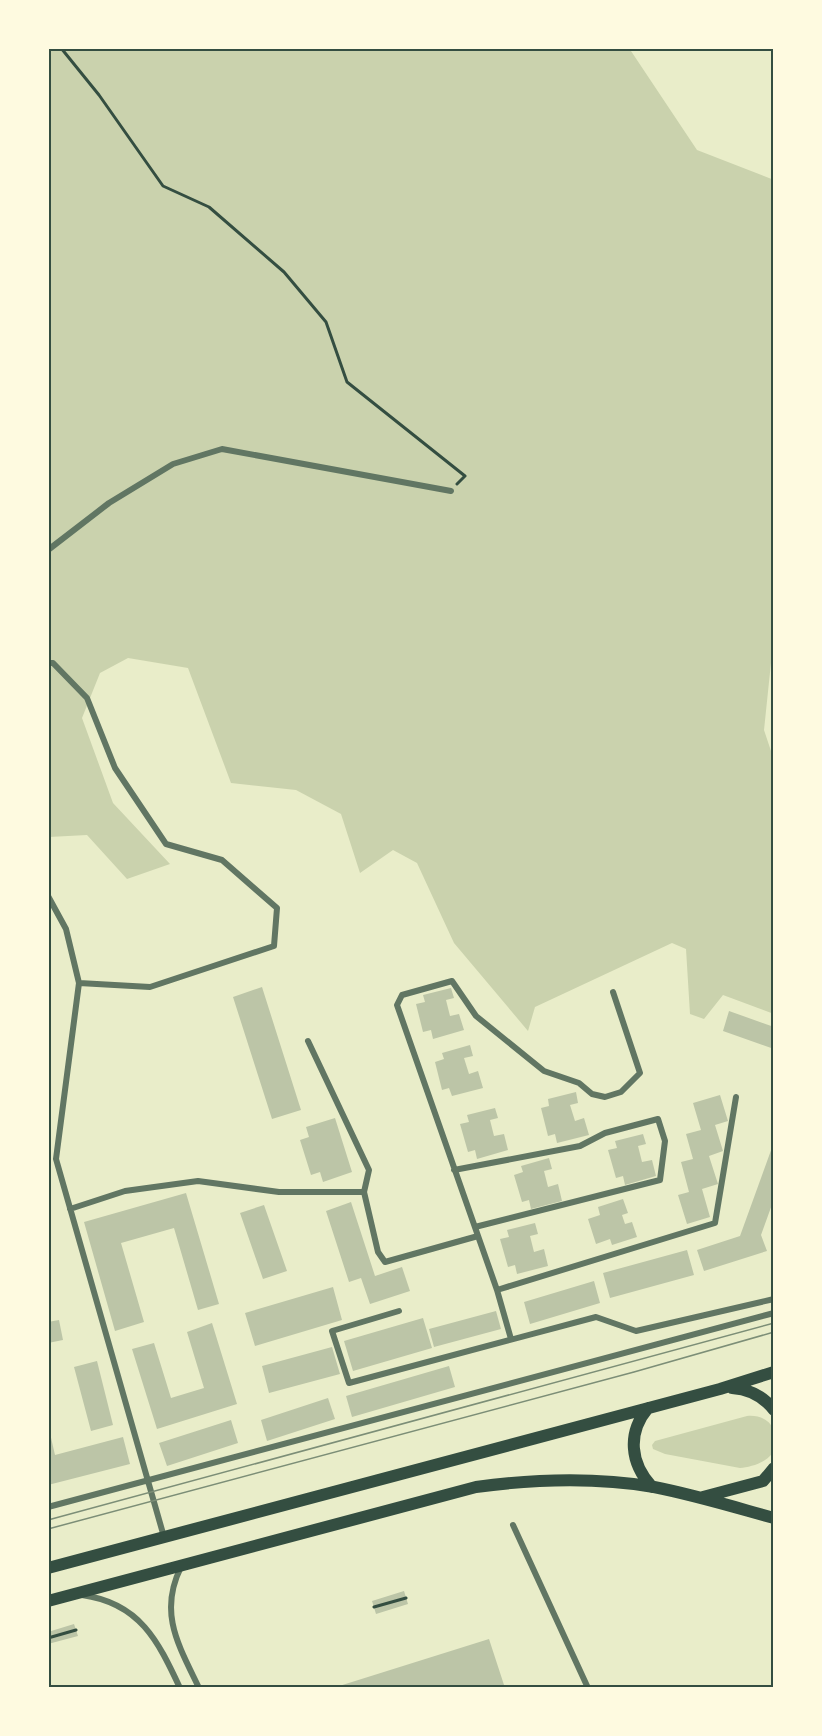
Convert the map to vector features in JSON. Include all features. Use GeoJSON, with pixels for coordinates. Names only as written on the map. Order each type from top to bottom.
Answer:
{"type":"FeatureCollection","features":[{"type":"Feature","properties":{"kind":"highway"},"geometry":{"type":"LineString","coordinates":[[48,1568],[720,1389],[774,1372]]}},
{"type":"Feature","properties":{"kind":"highway"},"geometry":{"type":"LineString","coordinates":[[720,1389],[744,1389],[768,1402],[774,1410]]}},
{"type":"Feature","properties":{"kind":"highway"},"geometry":{"type":"LineString","coordinates":[[648,1408],[639,1419],[634,1433],[634,1447],[636,1462],[642,1477],[652,1487]]}},
{"type":"Feature","properties":{"kind":"highway"},"geometry":{"type":"LineString","coordinates":[[702,1498],[763,1481],[774,1468]]}},
{"type":"Feature","properties":{"kind":"highway"},"geometry":{"type":"LineString","coordinates":[[48,1601],[476,1487],[524,1481],[565,1480],[652,1487],[774,1518]]}},
{"type":"Feature","properties":{"kind":"street"},"geometry":{"type":"LineString","coordinates":[[48,550],[109,503],[173,464],[222,449],[451,491]]}},
{"type":"Feature","properties":{"kind":"street"},"geometry":{"type":"LineString","coordinates":[[48,663],[53,663],[87,698],[115,768],[166,844],[222,860],[277,908],[274,946],[150,987],[79,983]]}},
{"type":"Feature","properties":{"kind":"street"},"geometry":{"type":"LineString","coordinates":[[48,896],[66,929],[79,983],[52,1159],[70,1209],[164,1537]]}},
{"type":"Feature","properties":{"kind":"street"},"geometry":{"type":"LineString","coordinates":[[511,1340],[497,1290],[397,1005],[402,995],[452,981],[476,1016],[544,1071],[579,1083],[592,1094],[605,1097],[621,1092],[640,1073],[613,992]]}},
{"type":"Feature","properties":{"kind":"street"},"geometry":{"type":"LineString","coordinates":[[308,1041],[369,1170],[364,1192],[378,1252],[385,1262],[478,1236]]}},
{"type":"Feature","properties":{"kind":"street"},"geometry":{"type":"LineString","coordinates":[[497,1290],[715,1223],[736,1097]]}},
{"type":"Feature","properties":{"kind":"street"},"geometry":{"type":"LineString","coordinates":[[454,1170],[580,1146],[605,1133],[658,1119],[665,1141],[660,1180],[475,1227]]}},
{"type":"Feature","properties":{"kind":"street"},"geometry":{"type":"LineString","coordinates":[[70,1209],[125,1191],[198,1181],[279,1192],[364,1192]]}},
{"type":"Feature","properties":{"kind":"street"},"geometry":{"type":"LineString","coordinates":[[399,1311],[332,1331],[349,1383],[596,1317],[636,1331],[774,1299]]}},
{"type":"Feature","properties":{"kind":"street"},"geometry":{"type":"LineString","coordinates":[[48,1507],[774,1313]]}},
{"type":"Feature","properties":{"kind":"street"},"geometry":{"type":"LineString","coordinates":[[513,1525],[588,1688]]}},
{"type":"Feature","properties":{"kind":"street"},"geometry":{"type":"LineString","coordinates":[[182,1566],[172,1590],[171,1618],[177,1641],[199,1688]]}},
{"type":"Feature","properties":{"kind":"street"},"geometry":{"type":"LineString","coordinates":[[73,1594],[96,1597],[115,1604],[134,1615],[161,1647],[180,1688]]}},
{"type":"Feature","properties":{"kind":"path"},"geometry":{"type":"LineString","coordinates":[[61,48],[99,95],[163,186],[209,207],[284,272],[326,322],[347,382],[465,476],[451,491]]}},
{"type":"Feature","properties":{"kind":"path"},"geometry":{"type":"LineString","coordinates":[[374,1607],[406,1598]]}},
{"type":"Feature","properties":{"kind":"path"},"geometry":{"type":"LineString","coordinates":[[48,1638],[76,1630]]}},
{"type":"Feature","properties":{"kind":"green space"},"geometry":{"type":"Polygon","coordinates":[[[48,48],[629,48],[697,150],[774,180],[774,634],[764,730],[774,760],[774,1014],[723,995],[704,1019],[690,1014],[686,949],[672,943],[535,1007],[528,1031],[454,943],[417,863],[393,850],[360,873],[341,814],[296,790],[231,783],[188,668],[128,658],[100,673],[82,718],[113,803],[170,864],[127,879],[87,835],[49,837],[48,48]]]}},
{"type":"Feature","properties":{"kind":"green space"},"geometry":{"type":"Polygon","coordinates":[[[747,1416],[763,1418],[774,1430],[775,1443],[772,1454],[764,1461],[754,1465],[740,1468],[665,1454],[653,1449],[652,1445],[655,1441],[747,1416]]]}},
{"type":"Feature","properties":{"kind":"building"},"geometry":{"type":"Polygon","coordinates":[[[262,987],[301,1110],[272,1119],[233,997],[262,987]]]}},
{"type":"Feature","properties":{"kind":"building"},"geometry":{"type":"Polygon","coordinates":[[[451,988],[454,998],[446,1000],[450,1016],[459,1014],[464,1030],[433,1039],[431,1030],[423,1032],[416,1004],[425,1002],[423,995],[451,988]]]}},
{"type":"Feature","properties":{"kind":"building"},"geometry":{"type":"Polygon","coordinates":[[[729,1011],[774,1027],[774,1049],[723,1031],[729,1011]]]}},
{"type":"Feature","properties":{"kind":"building"},"geometry":{"type":"Polygon","coordinates":[[[470,1045],[473,1056],[464,1058],[469,1074],[478,1071],[483,1088],[452,1096],[449,1088],[442,1090],[435,1062],[444,1059],[442,1053],[470,1045]]]}},
{"type":"Feature","properties":{"kind":"building"},"geometry":{"type":"Polygon","coordinates":[[[576,1092],[578,1103],[570,1105],[575,1121],[584,1118],[589,1135],[557,1143],[555,1134],[548,1136],[541,1108],[549,1106],[548,1099],[576,1092]]]}},
{"type":"Feature","properties":{"kind":"building"},"geometry":{"type":"Polygon","coordinates":[[[720,1095],[728,1121],[715,1125],[723,1151],[709,1156],[718,1184],[702,1189],[710,1217],[687,1224],[678,1195],[689,1192],[681,1162],[693,1159],[686,1134],[701,1130],[693,1103],[720,1095]]]}},
{"type":"Feature","properties":{"kind":"building"},"geometry":{"type":"Polygon","coordinates":[[[495,1108],[498,1118],[490,1120],[494,1136],[504,1134],[508,1150],[477,1159],[475,1150],[468,1152],[460,1124],[469,1122],[467,1115],[495,1108]]]}},
{"type":"Feature","properties":{"kind":"building"},"geometry":{"type":"Polygon","coordinates":[[[335,1118],[352,1172],[323,1182],[320,1172],[311,1175],[300,1140],[309,1137],[306,1127],[335,1118]]]}},
{"type":"Feature","properties":{"kind":"building"},"geometry":{"type":"Polygon","coordinates":[[[643,1134],[646,1144],[638,1146],[642,1162],[652,1160],[656,1176],[625,1185],[623,1176],[616,1178],[608,1150],[617,1148],[615,1141],[643,1134]]]}},
{"type":"Feature","properties":{"kind":"building"},"geometry":{"type":"Polygon","coordinates":[[[774,1142],[774,1199],[761,1235],[767,1251],[704,1271],[697,1250],[740,1236],[774,1142]]]}},
{"type":"Feature","properties":{"kind":"building"},"geometry":{"type":"Polygon","coordinates":[[[549,1158],[552,1169],[544,1171],[548,1187],[558,1184],[562,1201],[531,1209],[529,1200],[522,1202],[514,1175],[523,1172],[521,1166],[549,1158]]]}},
{"type":"Feature","properties":{"kind":"building"},"geometry":{"type":"Polygon","coordinates":[[[186,1193],[219,1304],[198,1310],[174,1228],[121,1243],[144,1322],[115,1331],[84,1222],[186,1193]]]}},
{"type":"Feature","properties":{"kind":"building"},"geometry":{"type":"Polygon","coordinates":[[[623,1199],[628,1213],[622,1215],[625,1224],[632,1222],[637,1237],[612,1245],[610,1239],[596,1244],[588,1219],[600,1215],[598,1207],[623,1199]]]}},
{"type":"Feature","properties":{"kind":"building"},"geometry":{"type":"Polygon","coordinates":[[[351,1202],[375,1276],[402,1267],[410,1291],[370,1304],[361,1278],[349,1282],[326,1211],[351,1202]]]}},
{"type":"Feature","properties":{"kind":"building"},"geometry":{"type":"Polygon","coordinates":[[[264,1205],[287,1271],[263,1279],[240,1213],[264,1205]]]}},
{"type":"Feature","properties":{"kind":"building"},"geometry":{"type":"Polygon","coordinates":[[[535,1223],[538,1234],[530,1236],[534,1252],[544,1249],[548,1266],[517,1274],[515,1265],[508,1267],[500,1239],[509,1237],[507,1230],[535,1223]]]}},
{"type":"Feature","properties":{"kind":"building"},"geometry":{"type":"Polygon","coordinates":[[[687,1250],[694,1275],[610,1298],[603,1273],[687,1250]]]}},
{"type":"Feature","properties":{"kind":"building"},"geometry":{"type":"Polygon","coordinates":[[[594,1281],[600,1303],[530,1324],[524,1302],[594,1281]]]}},
{"type":"Feature","properties":{"kind":"building"},"geometry":{"type":"Polygon","coordinates":[[[333,1287],[342,1320],[255,1346],[245,1313],[333,1287]]]}},
{"type":"Feature","properties":{"kind":"building"},"geometry":{"type":"Polygon","coordinates":[[[496,1311],[501,1329],[434,1347],[429,1329],[496,1311]]]}},
{"type":"Feature","properties":{"kind":"building"},"geometry":{"type":"Polygon","coordinates":[[[423,1318],[432,1348],[353,1371],[344,1341],[423,1318]]]}},
{"type":"Feature","properties":{"kind":"building"},"geometry":{"type":"Polygon","coordinates":[[[59,1320],[63,1340],[48,1343],[48,1322],[59,1320]]]}},
{"type":"Feature","properties":{"kind":"building"},"geometry":{"type":"Polygon","coordinates":[[[212,1323],[237,1404],[157,1429],[132,1349],[154,1343],[171,1398],[204,1388],[187,1332],[212,1323]]]}},
{"type":"Feature","properties":{"kind":"building"},"geometry":{"type":"Polygon","coordinates":[[[332,1347],[340,1374],[269,1393],[262,1366],[332,1347]]]}},
{"type":"Feature","properties":{"kind":"building"},"geometry":{"type":"Polygon","coordinates":[[[97,1361],[113,1425],[91,1431],[74,1367],[97,1361]]]}},
{"type":"Feature","properties":{"kind":"building"},"geometry":{"type":"Polygon","coordinates":[[[449,1366],[455,1387],[352,1417],[346,1396],[449,1366]]]}},
{"type":"Feature","properties":{"kind":"building"},"geometry":{"type":"Polygon","coordinates":[[[328,1398],[335,1419],[267,1441],[261,1420],[328,1398]]]}},
{"type":"Feature","properties":{"kind":"building"},"geometry":{"type":"Polygon","coordinates":[[[231,1420],[238,1443],[167,1466],[159,1443],[231,1420]]]}},
{"type":"Feature","properties":{"kind":"building"},"geometry":{"type":"Polygon","coordinates":[[[49,1429],[55,1455],[123,1437],[130,1464],[48,1485],[49,1429]]]}},
{"type":"Feature","properties":{"kind":"building"},"geometry":{"type":"Polygon","coordinates":[[[404,1591],[408,1604],[376,1614],[372,1601],[404,1591]]]}},
{"type":"Feature","properties":{"kind":"building"},"geometry":{"type":"Polygon","coordinates":[[[74,1624],[78,1636],[48,1644],[48,1632],[74,1624]]]}},
{"type":"Feature","properties":{"kind":"building"},"geometry":{"type":"Polygon","coordinates":[[[489,1639],[505,1688],[336,1688],[336,1687],[489,1639]]]}},
{"type":"Feature","properties":{"kind":"tram line"},"geometry":{"type":"LineString","coordinates":[[48,1520],[774,1323]]}},
{"type":"Feature","properties":{"kind":"tram line"},"geometry":{"type":"LineString","coordinates":[[48,1529],[634,1372],[774,1332]]}}]}
